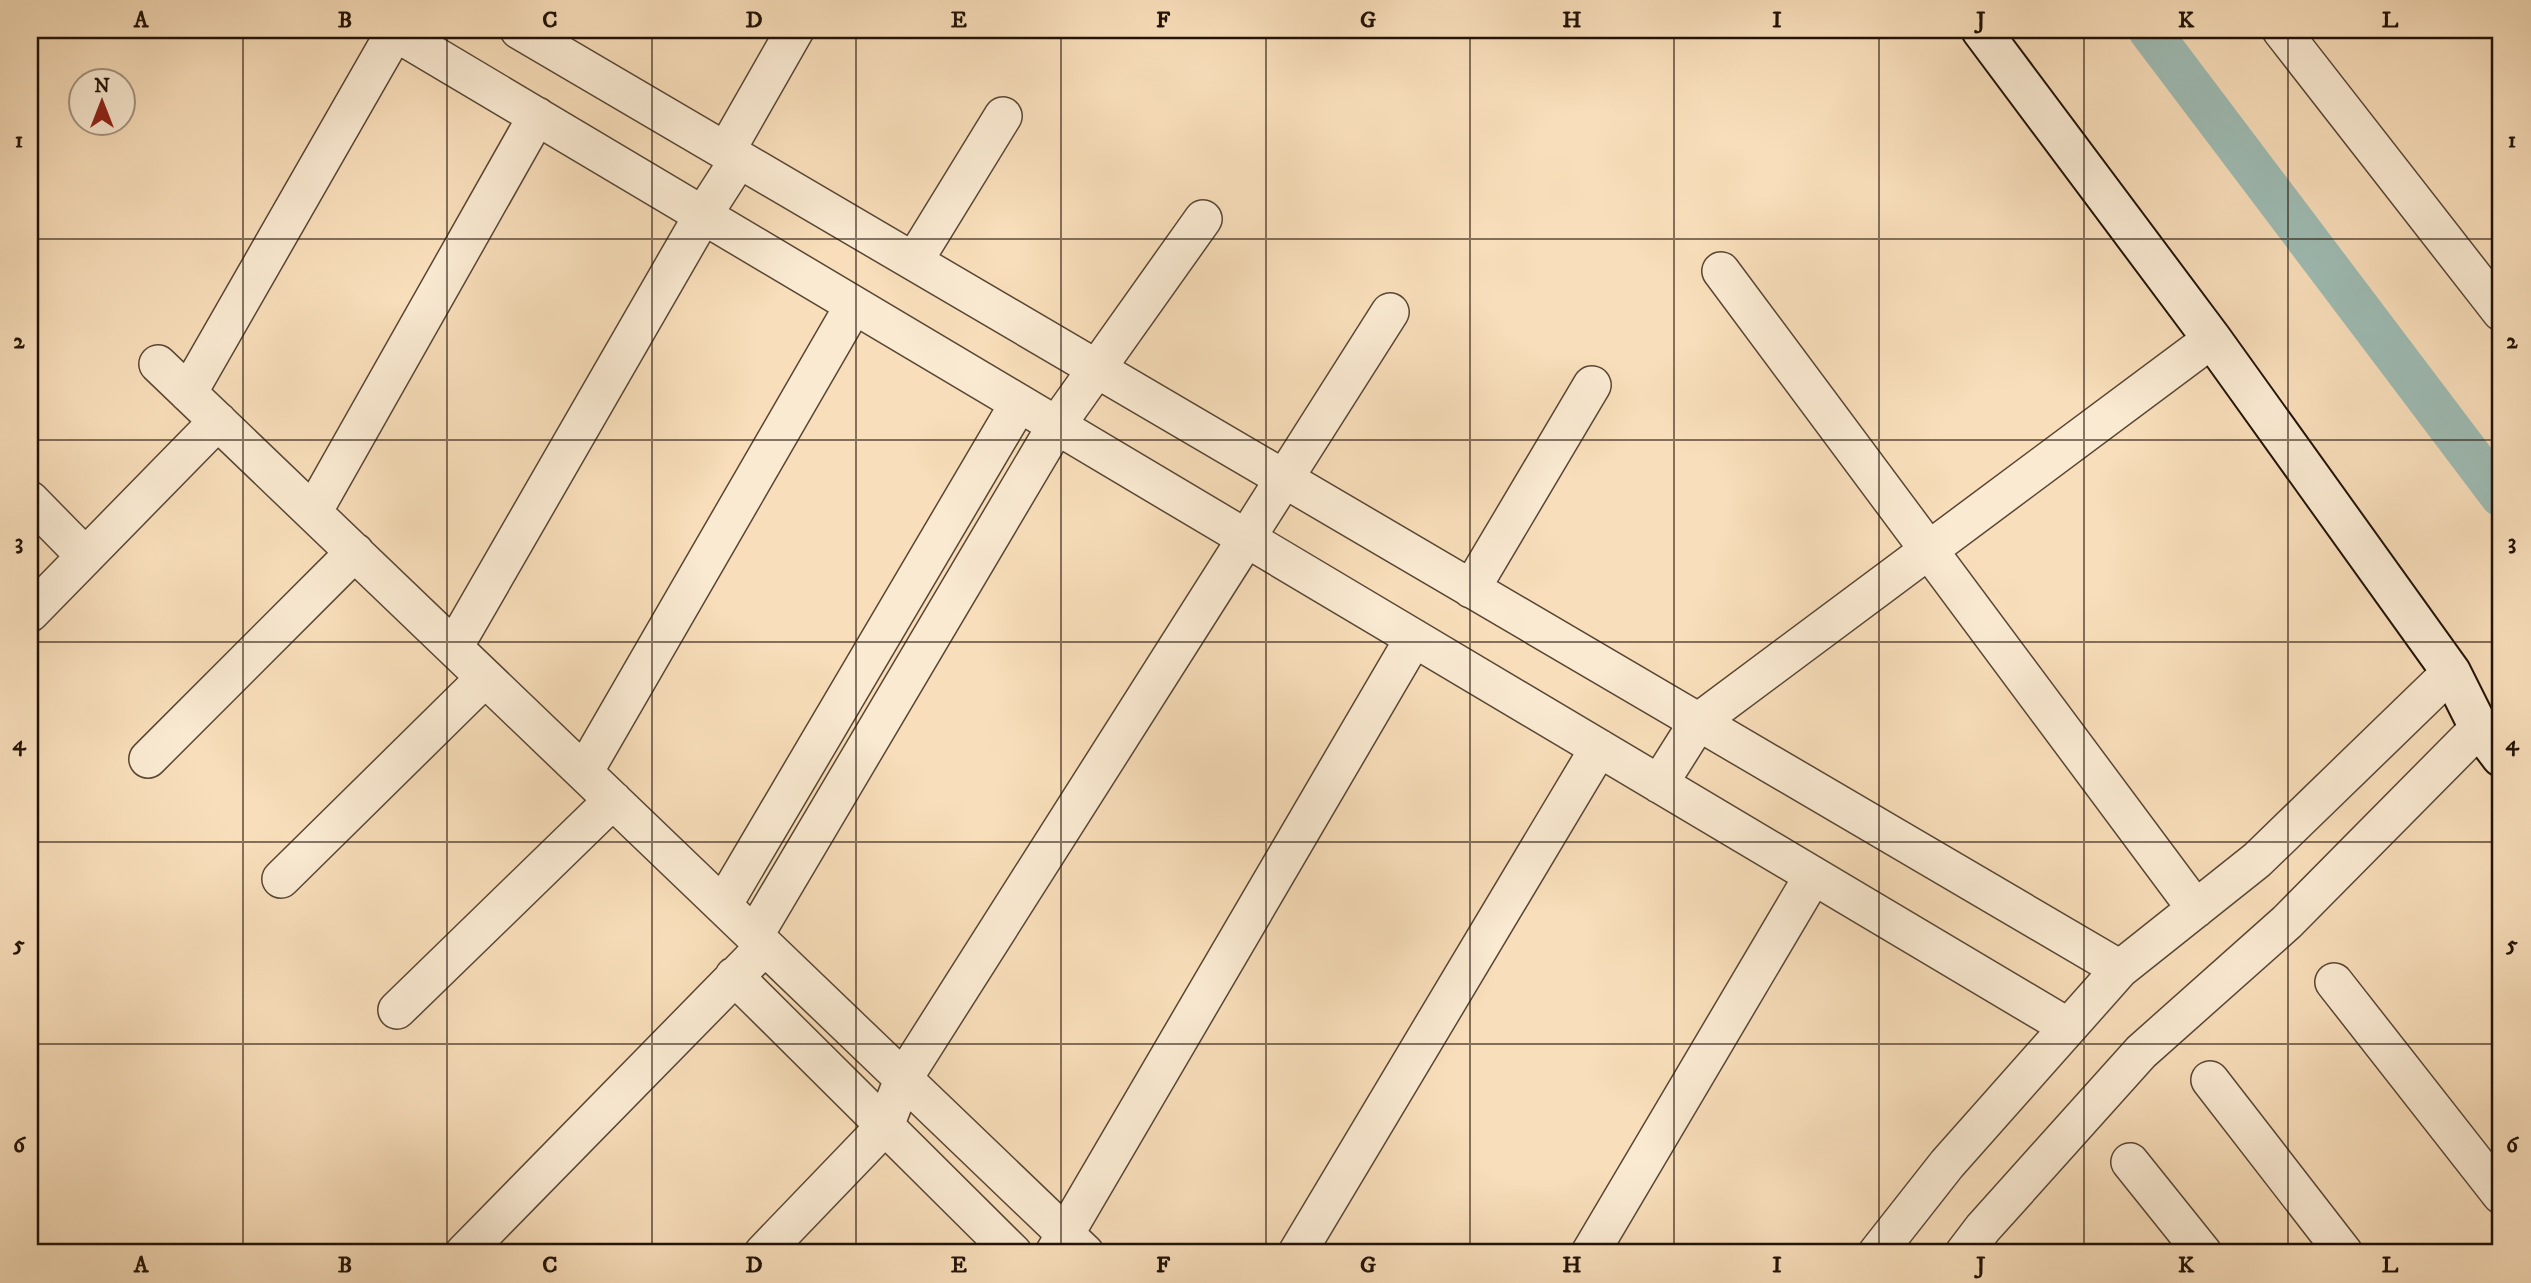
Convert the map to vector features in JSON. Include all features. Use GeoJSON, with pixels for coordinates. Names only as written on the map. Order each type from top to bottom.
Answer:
{"type":"FeatureCollection","features":[{"type":"Feature","properties":{"kind":"main road"},"geometry":{"type":"LineString","coordinates":[[1981,30],[2212,340],[2451,672],[2490,742]]}},
{"type":"Feature","properties":{"kind":"street"},"geometry":{"type":"LineString","coordinates":[[454,647],[703,215],[796,30]]}},
{"type":"Feature","properties":{"kind":"street"},"geometry":{"type":"LineString","coordinates":[[2281,30],[2501,312]]}},
{"type":"Feature","properties":{"kind":"street"},"geometry":{"type":"LineString","coordinates":[[188,393],[396,31],[2068,1027]]}},
{"type":"Feature","properties":{"kind":"street"},"geometry":{"type":"LineString","coordinates":[[540,35],[732,155],[2120,969]]}},
{"type":"Feature","properties":{"kind":"street"},"geometry":{"type":"LineString","coordinates":[[313,512],[537,116]]}},
{"type":"Feature","properties":{"kind":"street"},"geometry":{"type":"LineString","coordinates":[[914,261],[1003,116]]}},
{"type":"Feature","properties":{"kind":"street"},"geometry":{"type":"LineString","coordinates":[[464,1253],[734,976],[760,941],[1056,426],[1203,219]]}},
{"type":"Feature","properties":{"kind":"street"},"geometry":{"type":"LineString","coordinates":[[1721,271],[2196,909]]}},
{"type":"Feature","properties":{"kind":"street"},"geometry":{"type":"LineString","coordinates":[[584,772],[854,305]]}},
{"type":"Feature","properties":{"kind":"street"},"geometry":{"type":"LineString","coordinates":[[763,1253],[885,1126],[903,1079],[1390,312]]}},
{"type":"Feature","properties":{"kind":"street"},"geometry":{"type":"LineString","coordinates":[[1659,784],[1698,722],[2212,340]]}},
{"type":"Feature","properties":{"kind":"street"},"geometry":{"type":"LineString","coordinates":[[158,364],[903,1079],[1068,1247],[1414,638]]}},
{"type":"Feature","properties":{"kind":"street"},"geometry":{"type":"LineString","coordinates":[[1471,589],[1592,385]]}},
{"type":"Feature","properties":{"kind":"street"},"geometry":{"type":"LineString","coordinates":[[723,905],[1018,403]]}},
{"type":"Feature","properties":{"kind":"street"},"geometry":{"type":"LineString","coordinates":[[30,613],[218,421]]}},
{"type":"Feature","properties":{"kind":"street"},"geometry":{"type":"LineString","coordinates":[[30,500],[85,556]]}},
{"type":"Feature","properties":{"kind":"street"},"geometry":{"type":"LineString","coordinates":[[148,759],[355,552]]}},
{"type":"Feature","properties":{"kind":"street"},"geometry":{"type":"LineString","coordinates":[[1877,1253],[1947,1164],[2120,969],[2258,860],[2451,672]]}},
{"type":"Feature","properties":{"kind":"street"},"geometry":{"type":"LineString","coordinates":[[281,879],[485,678]]}},
{"type":"Feature","properties":{"kind":"street"},"geometry":{"type":"LineString","coordinates":[[1964,1253],[1983,1228],[2141,1052],[2490,742]]}},
{"type":"Feature","properties":{"kind":"street"},"geometry":{"type":"LineString","coordinates":[[1297,1253],[1600,748]]}},
{"type":"Feature","properties":{"kind":"street"},"geometry":{"type":"LineString","coordinates":[[397,1010],[613,800]]}},
{"type":"Feature","properties":{"kind":"street"},"geometry":{"type":"LineString","coordinates":[[1590,1253],[1813,876]]}},
{"type":"Feature","properties":{"kind":"street"},"geometry":{"type":"LineString","coordinates":[[734,976],[1013,1253]]}},
{"type":"Feature","properties":{"kind":"street"},"geometry":{"type":"LineString","coordinates":[[2334,982],[2501,1195]]}},
{"type":"Feature","properties":{"kind":"street"},"geometry":{"type":"LineString","coordinates":[[2210,1080],[2344,1253]]}},
{"type":"Feature","properties":{"kind":"street"},"geometry":{"type":"LineString","coordinates":[[2130,1161],[2203,1253]]}},
{"type":"Feature","properties":{"kind":"waterway"},"geometry":{"type":"LineString","coordinates":[[2149,30],[2501,496]]}}]}
